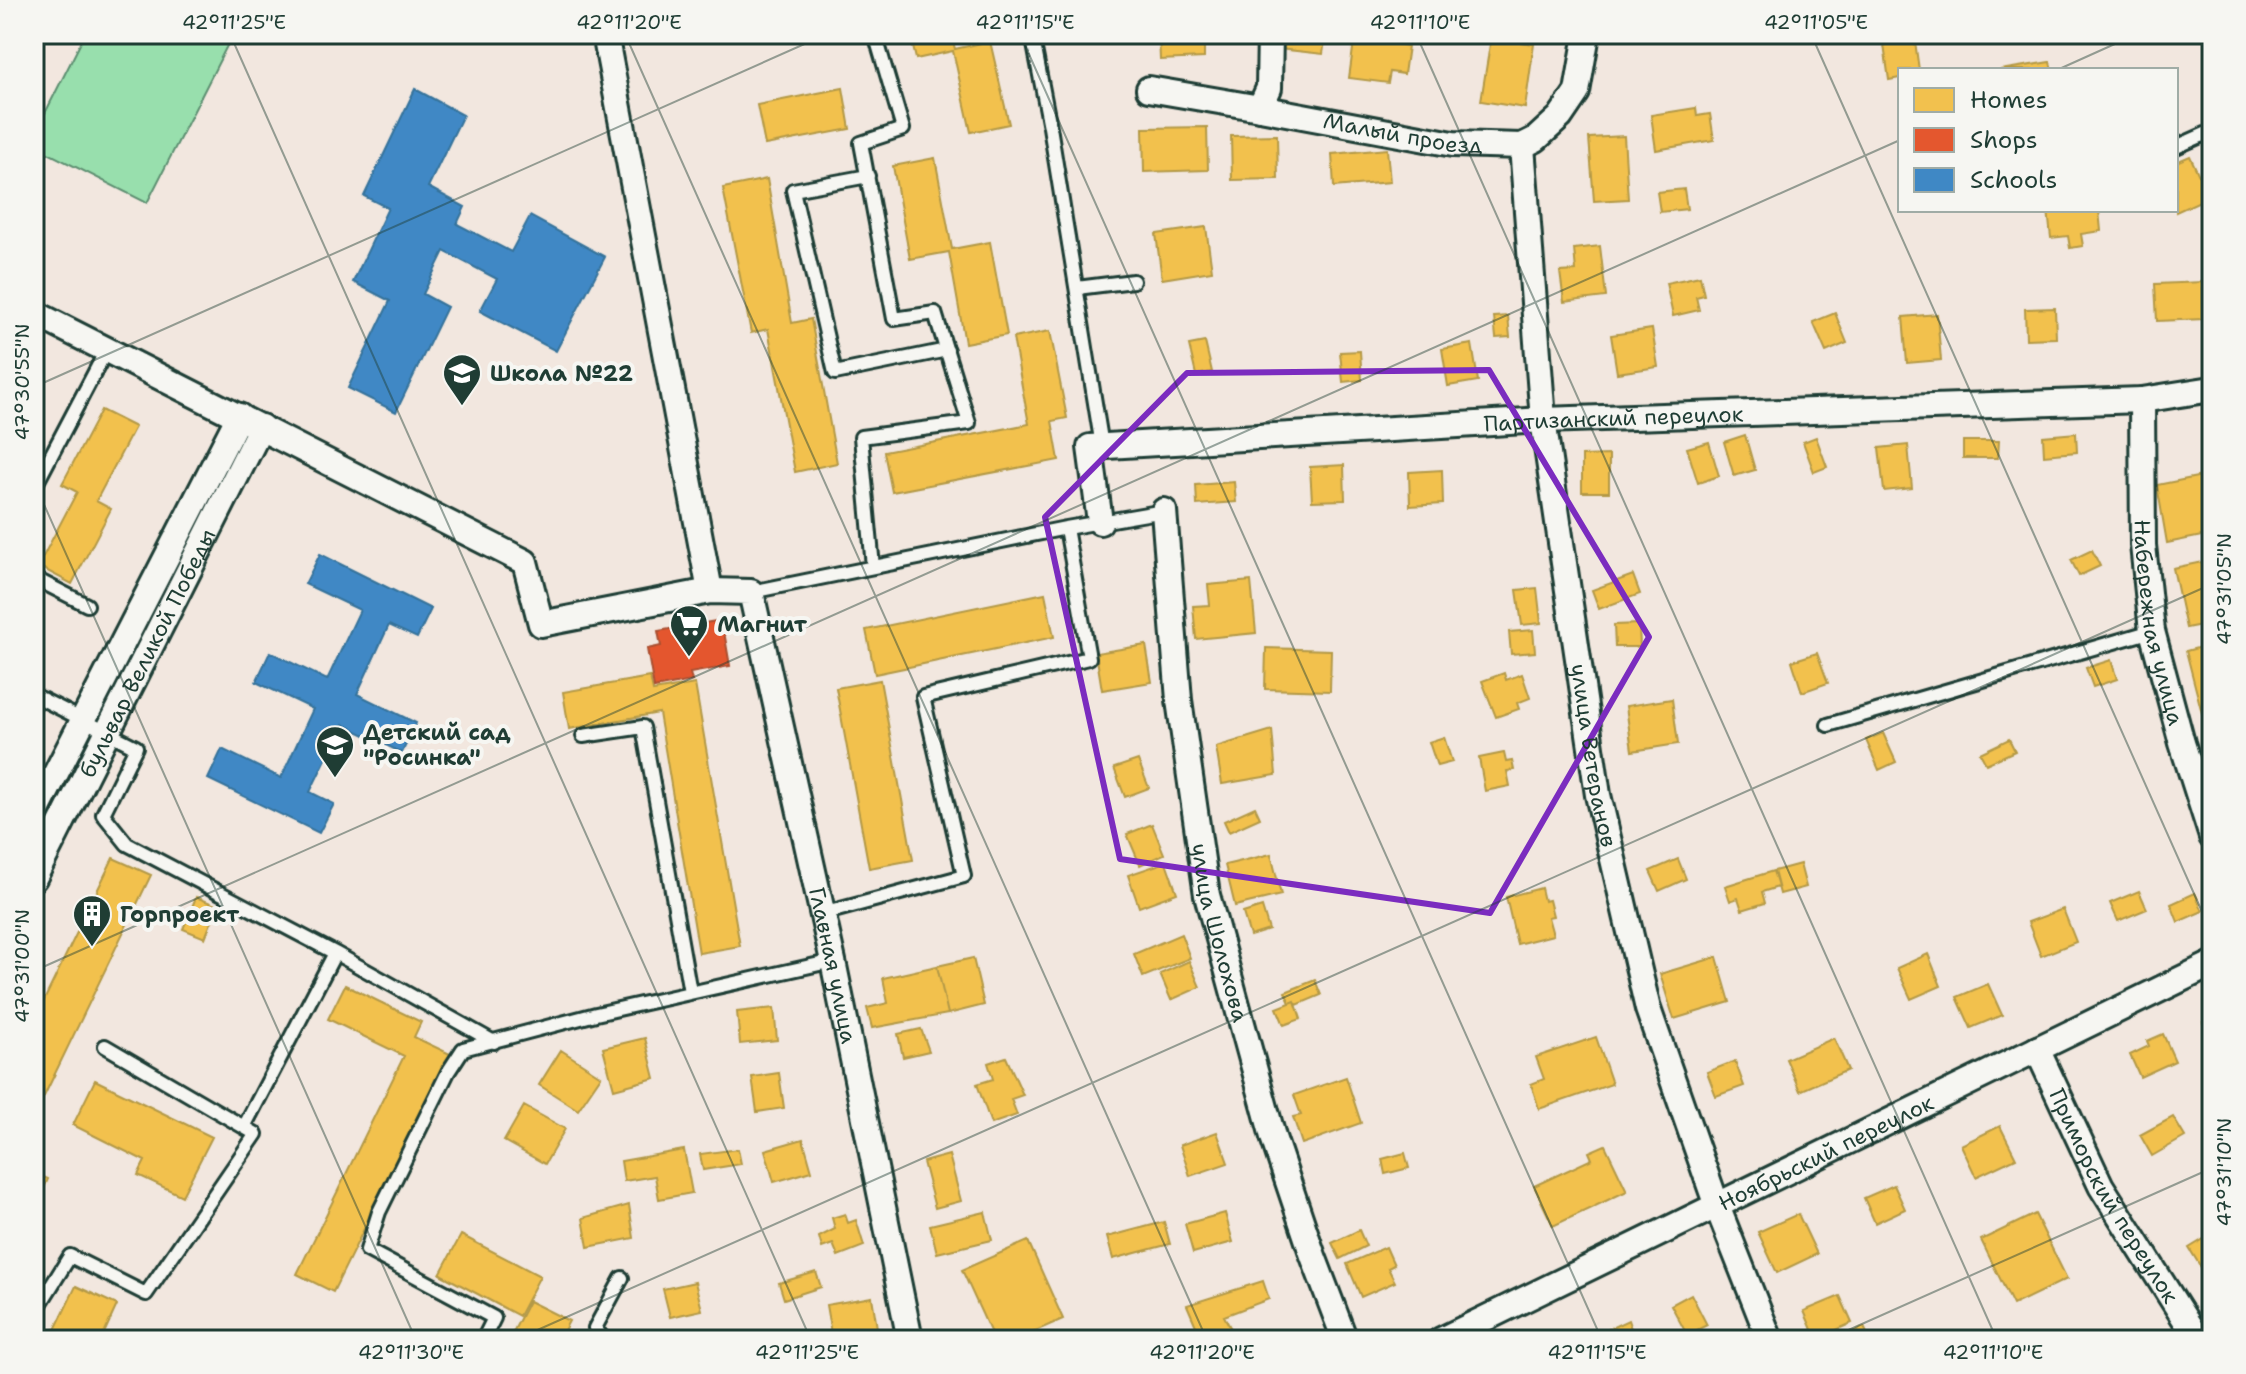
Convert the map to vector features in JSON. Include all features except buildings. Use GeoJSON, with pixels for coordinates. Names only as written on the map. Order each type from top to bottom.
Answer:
{"type":"FeatureCollection","features":[{"type":"Feature","properties":{"kind":"street"},"geometry":{"type":"LineString","coordinates":[[605,34],[710,591]]}},
{"type":"Feature","properties":{"kind":"street"},"geometry":{"type":"LineString","coordinates":[[1260,108],[1269,88],[1270,34]]}},
{"type":"Feature","properties":{"kind":"street"},"geometry":{"type":"LineString","coordinates":[[1522,146],[1536,139],[1560,117],[1577,92],[1587,34]]}},
{"type":"Feature","properties":{"kind":"street","name":"Малый проезд"},"geometry":{"type":"LineString","coordinates":[[1149,89],[1453,144],[1522,146]]}},
{"type":"Feature","properties":{"kind":"street","name":"улица Ветеранов"},"geometry":{"type":"LineString","coordinates":[[1522,146],[1543,420],[1598,795],[1648,1009],[1717,1206],[1770,1340]]}},
{"type":"Feature","properties":{"kind":"street"},"geometry":{"type":"LineString","coordinates":[[34,313],[525,562],[541,624],[710,591],[751,592]]}},
{"type":"Feature","properties":{"kind":"street","name":"Партизанский переулок"},"geometry":{"type":"LineString","coordinates":[[1102,446],[1543,420],[2142,400],[2212,389]]}},
{"type":"Feature","properties":{"kind":"street","name":"Набережная улица"},"geometry":{"type":"LineString","coordinates":[[2142,400],[2143,545],[2152,631],[2182,743],[2212,837]]}},
{"type":"Feature","properties":{"kind":"street","name":"бульвар Великой Победы"},"geometry":{"type":"LineString","coordinates":[[34,816],[239,416]]}},
{"type":"Feature","properties":{"kind":"street","name":"бульвар Великой Победы"},"geometry":{"type":"LineString","coordinates":[[34,878],[261,427]]}},
{"type":"Feature","properties":{"kind":"street"},"geometry":{"type":"LineString","coordinates":[[1100,522],[1090,447],[1102,446]]}},
{"type":"Feature","properties":{"kind":"street","name":"улица Шолохова"},"geometry":{"type":"LineString","coordinates":[[1164,511],[1179,700],[1207,895],[1273,1137],[1345,1340]]}},
{"type":"Feature","properties":{"kind":"street","name":"Главная улица"},"geometry":{"type":"LineString","coordinates":[[751,592],[833,961],[910,1340]]}},
{"type":"Feature","properties":{"kind":"street","name":"Ноябрьский переулок"},"geometry":{"type":"LineString","coordinates":[[1441,1340],[2212,964]]}},
{"type":"Feature","properties":{"kind":"street","name":"Приморский переулок"},"geometry":{"type":"LineString","coordinates":[[2037,1049],[2101,1186],[2198,1340]]}},
{"type":"Feature","properties":{"kind":"lane"},"geometry":{"type":"LineString","coordinates":[[873,567],[861,437],[969,423],[935,313],[894,319],[861,143],[903,129],[875,34]]}},
{"type":"Feature","properties":{"kind":"lane"},"geometry":{"type":"LineString","coordinates":[[1032,34],[1102,446]]}},
{"type":"Feature","properties":{"kind":"lane"},"geometry":{"type":"LineString","coordinates":[[2178,146],[2212,131]]}},
{"type":"Feature","properties":{"kind":"lane"},"geometry":{"type":"LineString","coordinates":[[868,176],[793,190],[835,373],[947,350]]}},
{"type":"Feature","properties":{"kind":"lane"},"geometry":{"type":"LineString","coordinates":[[1077,288],[1133,281]]}},
{"type":"Feature","properties":{"kind":"lane"},"geometry":{"type":"LineString","coordinates":[[34,488],[107,349]]}},
{"type":"Feature","properties":{"kind":"lane"},"geometry":{"type":"LineString","coordinates":[[751,592],[1164,511]]}},
{"type":"Feature","properties":{"kind":"lane"},"geometry":{"type":"LineString","coordinates":[[822,914],[964,876],[923,697],[1089,658],[1066,528]]}},
{"type":"Feature","properties":{"kind":"lane"},"geometry":{"type":"LineString","coordinates":[[34,578],[87,605]]}},
{"type":"Feature","properties":{"kind":"lane"},"geometry":{"type":"LineString","coordinates":[[1828,725],[2152,631]]}},
{"type":"Feature","properties":{"kind":"lane"},"geometry":{"type":"LineString","coordinates":[[34,695],[136,747],[103,814],[127,844],[335,953],[494,1042]]}},
{"type":"Feature","properties":{"kind":"lane"},"geometry":{"type":"LineString","coordinates":[[583,736],[643,727],[690,992]]}},
{"type":"Feature","properties":{"kind":"lane"},"geometry":{"type":"LineString","coordinates":[[244,1127],[335,953]]}},
{"type":"Feature","properties":{"kind":"lane"},"geometry":{"type":"LineString","coordinates":[[483,1340],[494,1318],[367,1250],[379,1212],[448,1072],[463,1049],[596,1014],[833,961]]}},
{"type":"Feature","properties":{"kind":"lane"},"geometry":{"type":"LineString","coordinates":[[34,1314],[70,1256],[146,1294],[256,1134],[105,1046]]}},
{"type":"Feature","properties":{"kind":"lane"},"geometry":{"type":"LineString","coordinates":[[604,1340],[595,1328],[622,1278]]}},
{"type":"Feature","properties":{"kind":"highlighted area"},"geometry":{"type":"Polygon","coordinates":[[[1489,370],[1649,637],[1490,913],[1120,859],[1045,517],[1187,373],[1489,370]]]}},
{"type":"Feature","properties":{"kind":"green space"},"geometry":{"type":"Polygon","coordinates":[[[85,34],[233,34],[147,203],[34,146],[34,135],[85,34]]]}},
{"type":"Feature","properties":{"kind":"place","name":"Школа №22"},"geometry":{"type":"Point","coordinates":[462,407]}},
{"type":"Feature","properties":{"kind":"place","name":"Магнит"},"geometry":{"type":"Point","coordinates":[689,658]}},
{"type":"Feature","properties":{"kind":"place","name":"Детский сад \"Росинка\""},"geometry":{"type":"Point","coordinates":[335,779]}},
{"type":"Feature","properties":{"kind":"place","name":"Горпроект"},"geometry":{"type":"Point","coordinates":[92,948]}}]}
